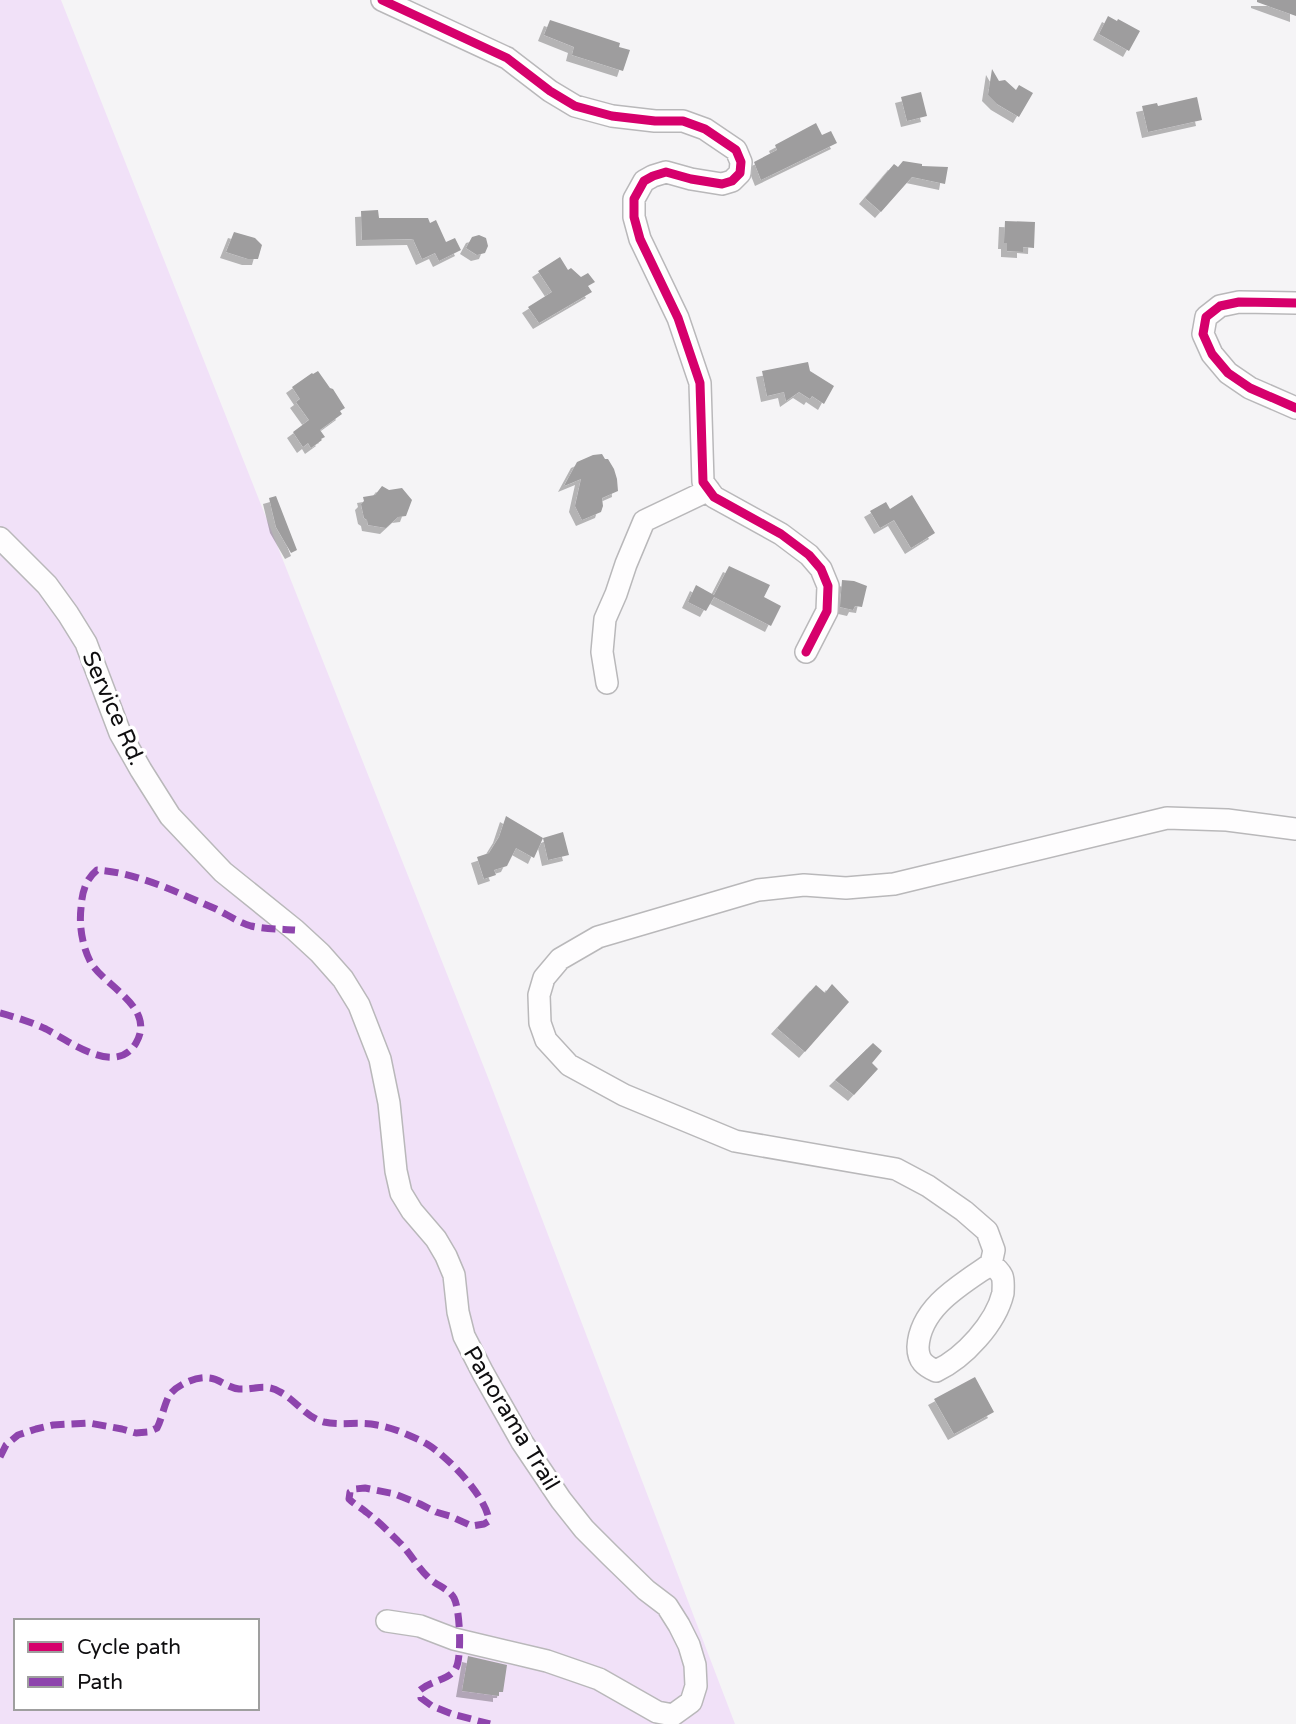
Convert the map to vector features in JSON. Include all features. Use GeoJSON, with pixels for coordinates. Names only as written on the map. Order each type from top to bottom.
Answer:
{"type":"FeatureCollection","features":[{"type":"Feature","properties":{"kind":"street"},"geometry":{"type":"LineString","coordinates":[[382,0],[507,58],[550,91],[575,106],[612,116],[683,121],[705,129],[736,150],[741,162],[740,173],[732,181],[722,184],[666,172],[644,181],[634,199],[635,217],[640,239],[678,317],[700,383],[703,482],[714,497],[781,534],[809,555],[821,569],[828,586],[827,611],[806,652]]}},
{"type":"Feature","properties":{"kind":"street"},"geometry":{"type":"LineString","coordinates":[[1296,303],[1240,302],[1220,306],[1206,317],[1203,334],[1212,354],[1228,373],[1250,388],[1296,408]]}},
{"type":"Feature","properties":{"kind":"street"},"geometry":{"type":"LineString","coordinates":[[607,683],[601,652],[605,620],[644,522],[709,490]]}},
{"type":"Feature","properties":{"kind":"street","name":"Service Rd."},"geometry":{"type":"LineString","coordinates":[[0,538],[47,585],[86,643],[120,733],[170,816],[223,872],[295,930]]}},
{"type":"Feature","properties":{"kind":"street"},"geometry":{"type":"LineString","coordinates":[[991,1264],[1003,1278],[1003,1289],[999,1307],[990,1324],[946,1367],[936,1371],[925,1366],[918,1355],[921,1330],[939,1303],[991,1264],[994,1250],[987,1231],[928,1185],[896,1169],[735,1141],[624,1095],[569,1065],[546,1040],[540,1023],[539,995],[544,978],[560,959],[598,937],[758,890],[804,885],[846,888],[894,884],[1167,818],[1227,820],[1296,829]]}},
{"type":"Feature","properties":{"kind":"street","name":"Panorama Trail"},"geometry":{"type":"LineString","coordinates":[[295,930],[343,979],[359,1005],[380,1059],[401,1193],[446,1256],[454,1275],[464,1336],[482,1373],[522,1442],[584,1529],[646,1590],[667,1606],[689,1645],[695,1665],[696,1686],[691,1702],[673,1715],[657,1712],[599,1679],[517,1653],[454,1639],[420,1626],[387,1621]]}},
{"type":"Feature","properties":{"kind":"shaded area"},"geometry":{"type":"Polygon","coordinates":[[[0,0],[61,0],[487,1075],[735,1724],[0,1724],[0,0]]]}},
{"type":"Feature","properties":{"kind":"building"},"geometry":{"type":"Polygon","coordinates":[[[1296,0],[1296,16],[1257,2],[1296,0]]]}},
{"type":"Feature","properties":{"kind":"building"},"geometry":{"type":"Polygon","coordinates":[[[1108,16],[1140,31],[1129,51],[1099,34],[1108,16]]]}},
{"type":"Feature","properties":{"kind":"building"},"geometry":{"type":"Polygon","coordinates":[[[550,20],[620,43],[619,47],[630,50],[623,71],[572,55],[574,47],[544,35],[550,20]]]}},
{"type":"Feature","properties":{"kind":"building"},"geometry":{"type":"Polygon","coordinates":[[[992,69],[999,81],[1005,80],[1016,90],[1019,85],[1033,93],[1019,117],[997,104],[988,95],[992,69]]]}},
{"type":"Feature","properties":{"kind":"building"},"geometry":{"type":"Polygon","coordinates":[[[921,92],[927,116],[907,121],[901,97],[921,92]]]}},
{"type":"Feature","properties":{"kind":"building"},"geometry":{"type":"Polygon","coordinates":[[[1197,97],[1202,120],[1148,132],[1142,106],[1157,103],[1158,106],[1197,97]]]}},
{"type":"Feature","properties":{"kind":"building"},"geometry":{"type":"Polygon","coordinates":[[[816,123],[822,135],[831,131],[837,143],[761,180],[754,162],[777,150],[775,145],[816,123]]]}},
{"type":"Feature","properties":{"kind":"building"},"geometry":{"type":"Polygon","coordinates":[[[903,161],[922,166],[948,167],[945,184],[912,177],[881,212],[865,198],[894,164],[898,167],[903,161]]]}},
{"type":"Feature","properties":{"kind":"building"},"geometry":{"type":"Polygon","coordinates":[[[378,210],[379,218],[428,218],[430,223],[436,220],[446,242],[455,238],[461,250],[439,261],[435,253],[422,259],[413,239],[362,240],[361,211],[378,210]]]}},
{"type":"Feature","properties":{"kind":"building"},"geometry":{"type":"Polygon","coordinates":[[[1005,221],[1035,222],[1034,248],[1023,247],[1023,252],[1007,251],[1007,243],[1004,243],[1005,221]]]}},
{"type":"Feature","properties":{"kind":"building"},"geometry":{"type":"Polygon","coordinates":[[[234,232],[255,238],[262,245],[258,259],[248,259],[226,252],[234,232]]]}},
{"type":"Feature","properties":{"kind":"building"},"geometry":{"type":"Polygon","coordinates":[[[479,235],[486,238],[488,246],[485,253],[477,255],[466,248],[472,237],[479,235]]]}},
{"type":"Feature","properties":{"kind":"building"},"geometry":{"type":"Polygon","coordinates":[[[560,257],[568,270],[571,268],[581,277],[588,273],[595,282],[588,286],[592,292],[539,323],[528,307],[552,292],[538,271],[560,257]]]}},
{"type":"Feature","properties":{"kind":"building"},"geometry":{"type":"Polygon","coordinates":[[[808,362],[810,371],[834,386],[824,404],[799,392],[786,401],[784,392],[767,396],[762,371],[808,362]]]}},
{"type":"Feature","properties":{"kind":"building"},"geometry":{"type":"Polygon","coordinates":[[[318,371],[345,408],[340,411],[342,414],[320,430],[325,437],[322,440],[311,448],[308,443],[303,447],[293,432],[309,420],[296,402],[300,399],[292,387],[318,371]]]}},
{"type":"Feature","properties":{"kind":"building"},"geometry":{"type":"Polygon","coordinates":[[[602,454],[614,469],[618,491],[602,498],[601,512],[582,520],[575,506],[581,479],[564,486],[577,462],[602,454]]]}},
{"type":"Feature","properties":{"kind":"building"},"geometry":{"type":"Polygon","coordinates":[[[382,486],[389,490],[402,488],[412,500],[406,516],[398,517],[386,528],[368,525],[361,504],[363,497],[375,495],[382,486]]]}},
{"type":"Feature","properties":{"kind":"building"},"geometry":{"type":"Polygon","coordinates":[[[912,495],[935,533],[911,548],[894,520],[880,528],[870,511],[886,502],[890,509],[912,495]]]}},
{"type":"Feature","properties":{"kind":"building"},"geometry":{"type":"Polygon","coordinates":[[[276,496],[297,550],[291,553],[276,527],[269,498],[276,496]]]}},
{"type":"Feature","properties":{"kind":"building"},"geometry":{"type":"Polygon","coordinates":[[[729,566],[770,585],[764,597],[781,606],[771,626],[714,597],[706,611],[688,602],[696,585],[714,595],[729,566]]]}},
{"type":"Feature","properties":{"kind":"building"},"geometry":{"type":"Polygon","coordinates":[[[842,580],[867,586],[862,607],[855,606],[853,610],[840,607],[842,580]]]}},
{"type":"Feature","properties":{"kind":"building"},"geometry":{"type":"Polygon","coordinates":[[[506,816],[543,838],[534,858],[516,848],[507,866],[494,870],[496,875],[484,879],[477,857],[489,853],[499,837],[506,816]]]}},
{"type":"Feature","properties":{"kind":"building"},"geometry":{"type":"Polygon","coordinates":[[[563,832],[569,855],[548,860],[543,838],[563,832]]]}},
{"type":"Feature","properties":{"kind":"building"},"geometry":{"type":"Polygon","coordinates":[[[832,984],[849,1002],[805,1052],[777,1028],[816,985],[825,993],[832,984]]]}},
{"type":"Feature","properties":{"kind":"building"},"geometry":{"type":"Polygon","coordinates":[[[873,1043],[882,1051],[872,1063],[878,1069],[854,1095],[835,1080],[873,1043]]]}},
{"type":"Feature","properties":{"kind":"building"},"geometry":{"type":"Polygon","coordinates":[[[975,1377],[994,1412],[954,1434],[934,1399],[975,1377]]]}},
{"type":"Feature","properties":{"kind":"building"},"geometry":{"type":"Polygon","coordinates":[[[468,1656],[507,1665],[503,1692],[499,1692],[499,1696],[462,1691],[468,1656]]]}},
{"type":"Feature","properties":{"kind":"marked path"},"geometry":{"type":"LineString","coordinates":[[0,1013],[40,1026],[79,1048],[105,1057],[117,1057],[127,1053],[136,1043],[141,1030],[140,1019],[126,998],[90,961],[83,942],[80,921],[82,897],[87,882],[97,870],[128,875],[158,885],[251,926],[295,930]]}},
{"type":"Feature","properties":{"kind":"marked path"},"geometry":{"type":"LineString","coordinates":[[0,1457],[6,1445],[18,1435],[53,1425],[89,1423],[136,1433],[148,1432],[157,1428],[171,1393],[188,1381],[199,1378],[213,1379],[239,1389],[275,1389],[317,1420],[383,1426],[427,1444],[445,1458],[474,1489],[487,1511],[489,1521],[472,1526],[395,1494],[365,1488],[350,1492],[349,1499],[382,1526],[402,1545],[425,1574],[454,1598],[460,1633],[458,1662],[450,1675],[420,1690],[421,1698],[452,1714],[490,1724]]}},
{"type":"Feature","properties":{"kind":"cycle path"},"geometry":{"type":"LineString","coordinates":[[382,0],[507,58],[550,91],[575,106],[612,116],[683,121],[705,129],[736,150],[741,162],[740,173],[732,181],[722,184],[666,172],[644,181],[634,199],[634,217],[640,239],[678,318],[700,383],[703,482],[714,497],[781,534],[809,555],[821,569],[828,586],[827,611],[806,652]]}},
{"type":"Feature","properties":{"kind":"cycle path"},"geometry":{"type":"LineString","coordinates":[[1296,303],[1239,302],[1220,306],[1206,317],[1203,334],[1212,354],[1228,373],[1250,388],[1296,408]]}}]}
